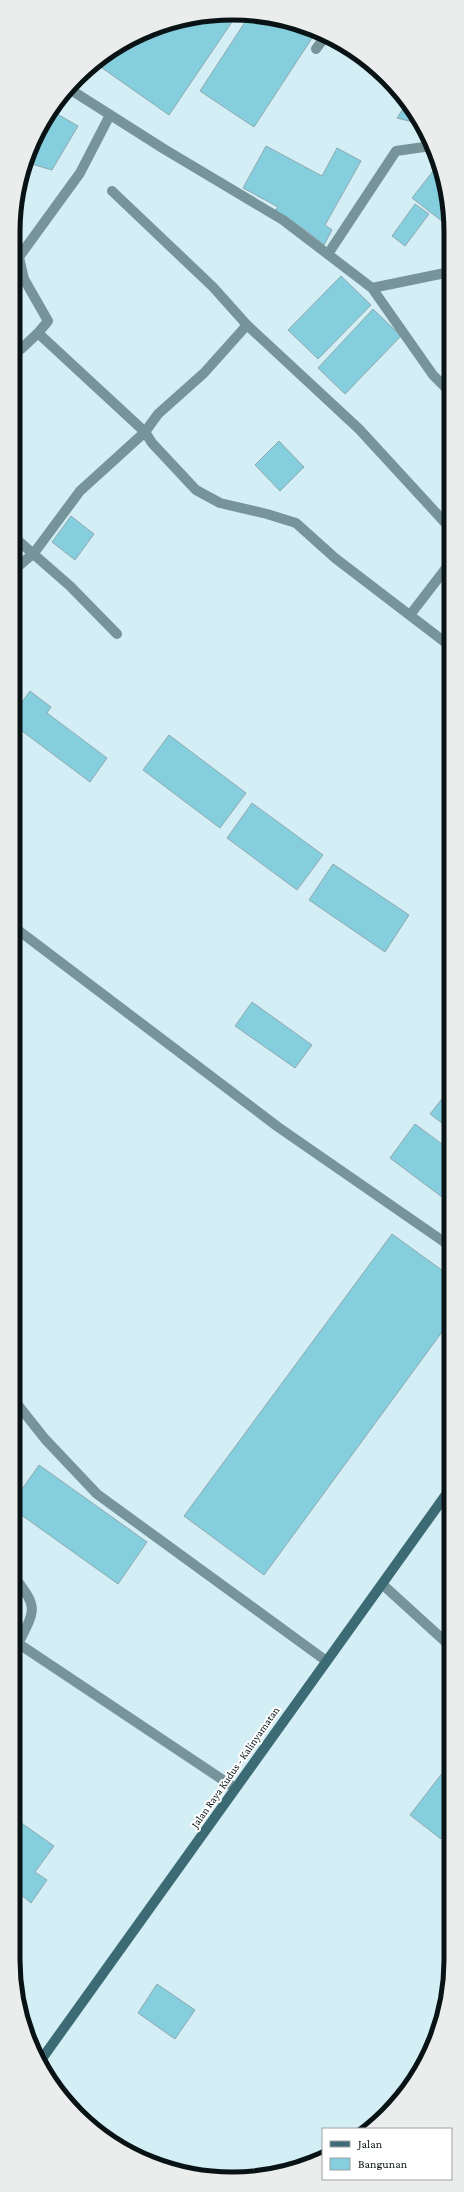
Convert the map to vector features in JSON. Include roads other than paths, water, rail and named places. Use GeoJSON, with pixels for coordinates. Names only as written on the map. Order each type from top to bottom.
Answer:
{"type":"FeatureCollection","features":[{"type":"Feature","properties":{"kind":"main road","name":"Jalan Raya Kudus - Kalinyamatan"},"geometry":{"type":"LineString","coordinates":[[43,2057],[325,1660],[444,1497]]}},
{"type":"Feature","properties":{"kind":"street"},"geometry":{"type":"LineString","coordinates":[[316,49],[322,40]]}},
{"type":"Feature","properties":{"kind":"street"},"geometry":{"type":"LineString","coordinates":[[73,92],[215,180],[283,220],[372,288],[433,375],[444,386]]}},
{"type":"Feature","properties":{"kind":"street"},"geometry":{"type":"LineString","coordinates":[[20,256],[80,173],[110,115]]}},
{"type":"Feature","properties":{"kind":"street"},"geometry":{"type":"LineString","coordinates":[[328,254],[396,151],[426,147]]}},
{"type":"Feature","properties":{"kind":"street"},"geometry":{"type":"LineString","coordinates":[[112,191],[213,287],[247,326],[359,429],[444,521]]}},
{"type":"Feature","properties":{"kind":"street"},"geometry":{"type":"LineString","coordinates":[[20,261],[24,279],[48,321],[38,333],[20,349]]}},
{"type":"Feature","properties":{"kind":"street"},"geometry":{"type":"LineString","coordinates":[[372,288],[444,273]]}},
{"type":"Feature","properties":{"kind":"street"},"geometry":{"type":"LineString","coordinates":[[20,565],[34,553],[80,491],[145,432],[158,414],[204,373],[247,326]]}},
{"type":"Feature","properties":{"kind":"street"},"geometry":{"type":"LineString","coordinates":[[38,333],[145,432],[152,443],[196,490],[220,503],[267,514],[296,523],[335,558],[444,641]]}},
{"type":"Feature","properties":{"kind":"street"},"geometry":{"type":"LineString","coordinates":[[20,542],[34,553],[118,634]]}},
{"type":"Feature","properties":{"kind":"street"},"geometry":{"type":"LineString","coordinates":[[410,615],[444,571]]}},
{"type":"Feature","properties":{"kind":"street"},"geometry":{"type":"LineString","coordinates":[[20,932],[278,1127],[444,1242]]}},
{"type":"Feature","properties":{"kind":"street"},"geometry":{"type":"LineString","coordinates":[[20,1408],[45,1439],[97,1494],[325,1660]]}},
{"type":"Feature","properties":{"kind":"street"},"geometry":{"type":"LineString","coordinates":[[20,1584],[30,1597],[33,1616],[20,1635]]}},
{"type":"Feature","properties":{"kind":"street"},"geometry":{"type":"LineString","coordinates":[[382,1584],[444,1640]]}},
{"type":"Feature","properties":{"kind":"street"},"geometry":{"type":"LineString","coordinates":[[20,1644],[235,1788]]}}]}
